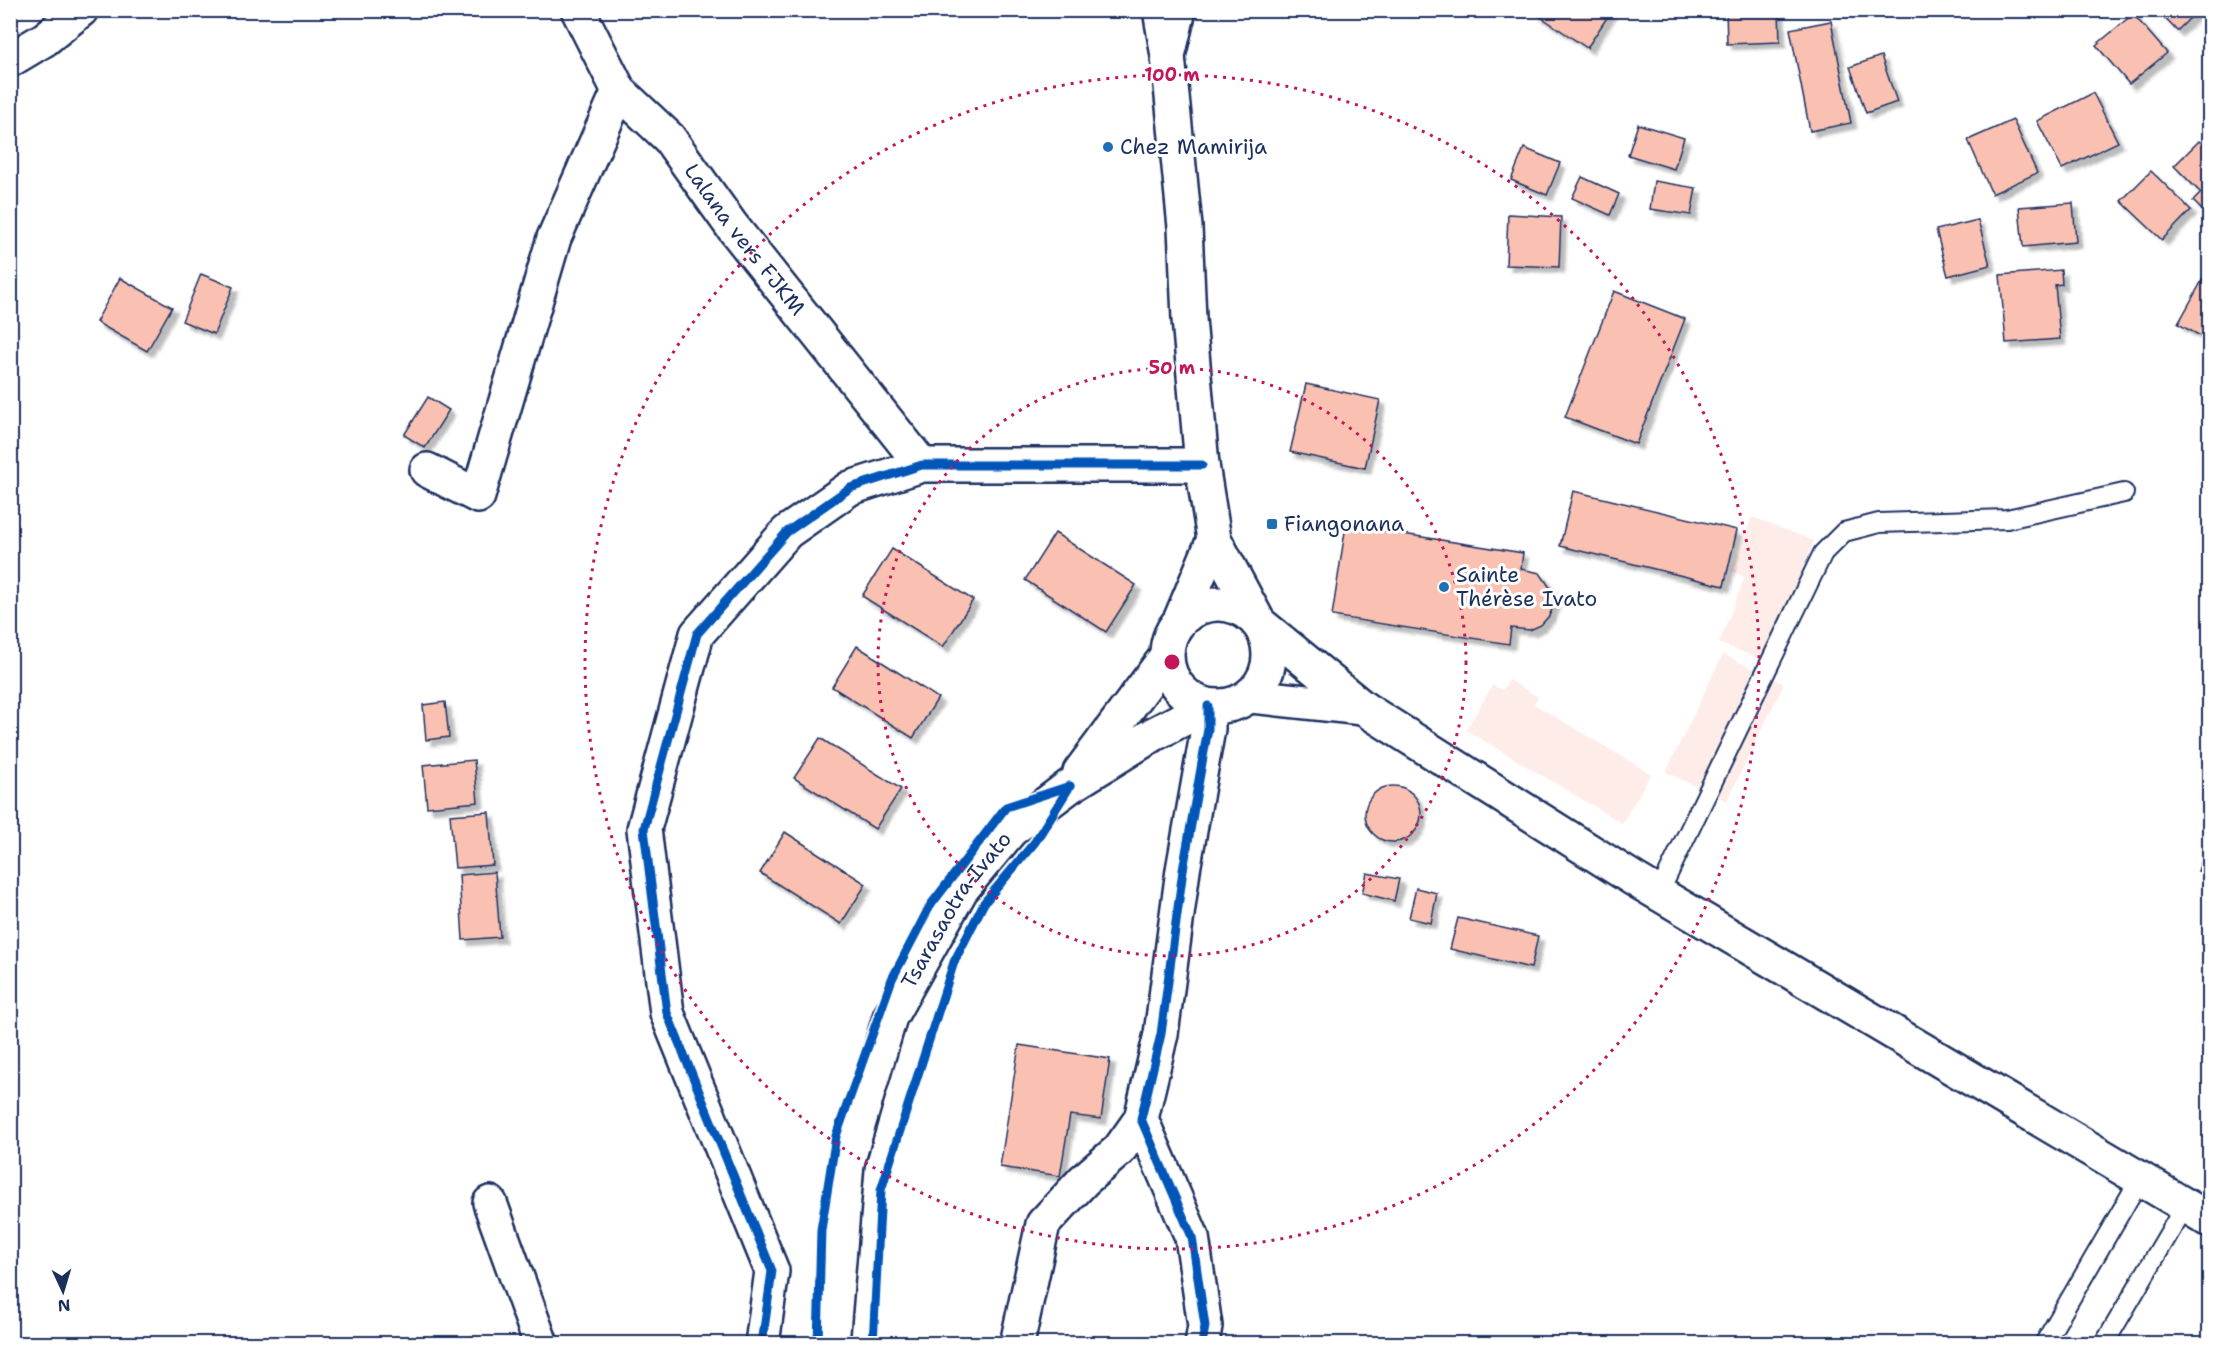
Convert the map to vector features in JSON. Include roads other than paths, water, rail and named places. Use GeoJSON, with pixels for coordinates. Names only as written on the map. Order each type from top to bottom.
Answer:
{"type":"FeatureCollection","features":[{"type":"Feature","properties":{"kind":"street"},"geometry":{"type":"LineString","coordinates":[[10,60],[45,39],[81,10]]}},
{"type":"Feature","properties":{"kind":"street","name":"Lalana vers FJKM"},"geometry":{"type":"LineString","coordinates":[[578,10],[619,91],[669,138],[731,225],[922,465]]}},
{"type":"Feature","properties":{"kind":"street"},"geometry":{"type":"LineString","coordinates":[[1160,10],[1168,56],[1185,227],[1189,320],[1202,465],[1214,538],[1268,641],[1270,661],[1264,680],[1251,696],[1231,705],[1208,706],[1187,698],[1172,680],[1166,657],[1169,636],[1181,618],[1214,538]]}},
{"type":"Feature","properties":{"kind":"street"},"geometry":{"type":"LineString","coordinates":[[1168,56],[1179,10]]}},
{"type":"Feature","properties":{"kind":"street"},"geometry":{"type":"LineString","coordinates":[[427,470],[478,496],[554,238],[619,91]]}},
{"type":"Feature","properties":{"kind":"street"},"geometry":{"type":"LineString","coordinates":[[762,1344],[772,1271],[667,1013],[644,829],[697,634],[787,532],[850,488],[922,465],[1202,465]]}},
{"type":"Feature","properties":{"kind":"street"},"geometry":{"type":"LineString","coordinates":[[1181,618],[1200,607],[1221,603],[1242,609],[1363,708],[1658,895],[2197,1213]]}},
{"type":"Feature","properties":{"kind":"street"},"geometry":{"type":"LineString","coordinates":[[1070,786],[1166,657]]}},
{"type":"Feature","properties":{"kind":"street"},"geometry":{"type":"LineString","coordinates":[[1251,696],[1363,708]]}},
{"type":"Feature","properties":{"kind":"street"},"geometry":{"type":"LineString","coordinates":[[1070,786],[1154,734],[1208,706]]}},
{"type":"Feature","properties":{"kind":"street"},"geometry":{"type":"LineString","coordinates":[[1017,1344],[1043,1224],[1084,1180],[1119,1150],[1141,1119],[1161,1034],[1183,870],[1208,729],[1208,706]]}},
{"type":"Feature","properties":{"kind":"street","name":"Tsarasaotra-Ivato"},"geometry":{"type":"LineString","coordinates":[[832,1344],[847,1163],[890,1017],[961,890],[1011,830],[1070,786]]}},
{"type":"Feature","properties":{"kind":"street"},"geometry":{"type":"LineString","coordinates":[[1141,1119],[1192,1237],[1204,1326],[1202,1344]]}},
{"type":"Feature","properties":{"kind":"street"},"geometry":{"type":"LineString","coordinates":[[490,1203],[541,1344]]}},
{"type":"Feature","properties":{"kind":"lane"},"geometry":{"type":"LineString","coordinates":[[1658,895],[1823,553],[1844,532],[1879,523],[2007,519],[2124,492]]}},
{"type":"Feature","properties":{"kind":"lane"},"geometry":{"type":"LineString","coordinates":[[2044,1344],[2140,1179]]}},
{"type":"Feature","properties":{"kind":"lane"},"geometry":{"type":"LineString","coordinates":[[2104,1344],[2197,1213]]}},
{"type":"Feature","properties":{"kind":"place","name":"Chez Mamirija"},"geometry":{"type":"Point","coordinates":[1108,147]}},
{"type":"Feature","properties":{"kind":"place","name":"Fiangonana"},"geometry":{"type":"Point","coordinates":[1272,524]}},
{"type":"Feature","properties":{"kind":"place","name":"Sainte Thérèse Ivato"},"geometry":{"type":"Point","coordinates":[1444,587]}}]}
